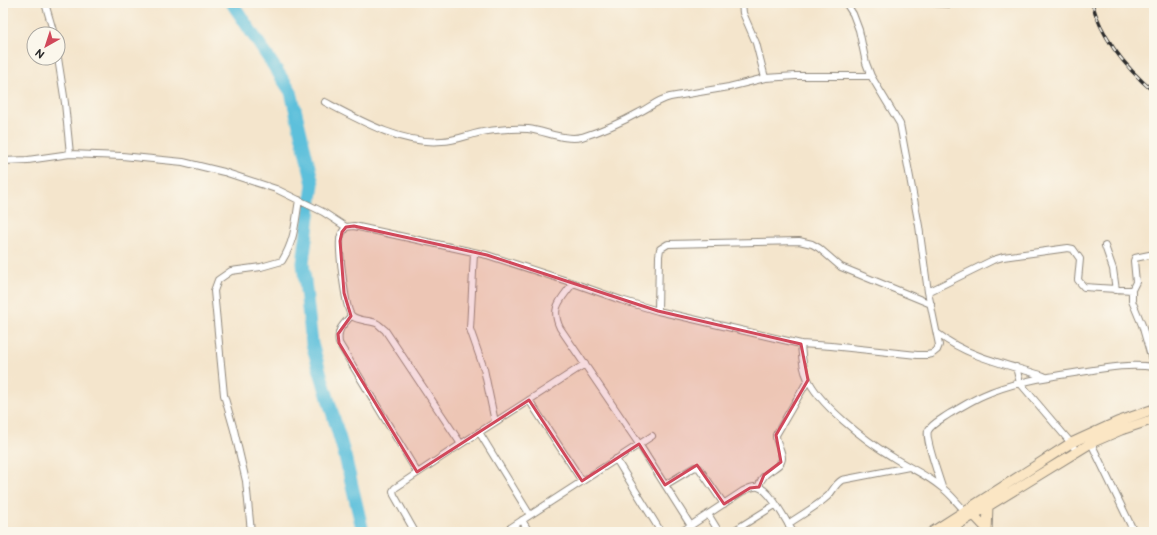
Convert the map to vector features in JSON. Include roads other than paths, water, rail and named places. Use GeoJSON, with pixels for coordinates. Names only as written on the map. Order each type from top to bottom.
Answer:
{"type":"FeatureCollection","features":[{"type":"Feature","properties":{"kind":"main road"},"geometry":{"type":"LineString","coordinates":[[932,532],[986,502],[1073,447],[1117,422],[1154,409]]}},
{"type":"Feature","properties":{"kind":"main road"},"geometry":{"type":"LineString","coordinates":[[1073,447],[1091,443],[1121,430],[1154,419]]}},
{"type":"Feature","properties":{"kind":"main road"},"geometry":{"type":"LineString","coordinates":[[986,502],[987,531]]}},
{"type":"Feature","properties":{"kind":"main road"},"geometry":{"type":"LineString","coordinates":[[968,511],[987,531]]}},
{"type":"Feature","properties":{"kind":"main road"},"geometry":{"type":"LineString","coordinates":[[946,532],[968,511]]}},
{"type":"Feature","properties":{"kind":"street"},"geometry":{"type":"LineString","coordinates":[[46,3],[52,26]]}},
{"type":"Feature","properties":{"kind":"street"},"geometry":{"type":"LineString","coordinates":[[742,3],[743,13],[756,43],[765,78]]}},
{"type":"Feature","properties":{"kind":"street"},"geometry":{"type":"LineString","coordinates":[[3,161],[28,160],[70,154],[122,156],[183,162],[224,172],[276,189],[323,212],[346,227],[354,226],[487,255],[620,300],[658,311],[801,344],[927,355],[936,350],[939,345],[930,304],[923,248],[900,124],[871,76],[866,63],[859,30],[853,14],[846,3]]}},
{"type":"Feature","properties":{"kind":"street"},"geometry":{"type":"LineString","coordinates":[[934,3],[983,3]]}},
{"type":"Feature","properties":{"kind":"street"},"geometry":{"type":"LineString","coordinates":[[59,66],[65,103],[70,154]]}},
{"type":"Feature","properties":{"kind":"street"},"geometry":{"type":"LineString","coordinates":[[325,102],[386,131],[419,140],[441,142],[489,131],[528,129],[569,138],[580,137],[627,119],[647,109],[661,99],[729,87],[765,78],[796,76],[871,76]]}},
{"type":"Feature","properties":{"kind":"street"},"geometry":{"type":"LineString","coordinates":[[251,532],[246,481],[224,395],[214,291],[218,280],[231,271],[261,267],[282,261],[289,250],[293,237],[299,200]]}},
{"type":"Feature","properties":{"kind":"street"},"geometry":{"type":"LineString","coordinates":[[346,227],[342,232],[340,241],[344,293],[351,316],[360,320],[377,323],[385,330],[461,444]]}},
{"type":"Feature","properties":{"kind":"street"},"geometry":{"type":"LineString","coordinates":[[658,311],[660,249],[668,244],[799,241],[812,244],[819,248],[841,267],[930,304]]}},
{"type":"Feature","properties":{"kind":"street"},"geometry":{"type":"LineString","coordinates":[[1105,246],[1113,270],[1116,290]]}},
{"type":"Feature","properties":{"kind":"street"},"geometry":{"type":"LineString","coordinates":[[928,292],[993,260],[1003,257],[1068,248],[1073,249],[1080,259],[1078,280],[1084,287],[1132,290]]}},
{"type":"Feature","properties":{"kind":"street"},"geometry":{"type":"LineString","coordinates":[[474,253],[470,329],[484,369],[495,422]]}},
{"type":"Feature","properties":{"kind":"street"},"geometry":{"type":"LineString","coordinates":[[942,487],[927,437],[927,432],[930,428],[952,412],[984,395],[1020,383],[1046,377],[1124,365],[1154,367],[1144,330],[1132,301],[1132,290],[1136,282],[1135,258],[1154,254]]}},
{"type":"Feature","properties":{"kind":"street"},"geometry":{"type":"LineString","coordinates":[[573,283],[556,308],[555,315],[560,328],[665,485],[687,530],[708,514],[750,488],[759,487],[767,492],[793,532]]}},
{"type":"Feature","properties":{"kind":"street"},"geometry":{"type":"LineString","coordinates":[[351,316],[341,327],[338,334],[339,343],[417,472]]}},
{"type":"Feature","properties":{"kind":"street"},"geometry":{"type":"LineString","coordinates":[[937,333],[949,342],[975,354],[1046,377]]}},
{"type":"Feature","properties":{"kind":"street"},"geometry":{"type":"LineString","coordinates":[[801,344],[803,366],[808,380],[820,397],[851,426],[875,445],[942,487],[968,511]]}},
{"type":"Feature","properties":{"kind":"street"},"geometry":{"type":"LineString","coordinates":[[415,532],[395,498],[393,491],[395,488],[417,472],[585,364]]}},
{"type":"Feature","properties":{"kind":"street"},"geometry":{"type":"LineString","coordinates":[[1016,367],[1020,383],[1073,447]]}},
{"type":"Feature","properties":{"kind":"street"},"geometry":{"type":"LineString","coordinates":[[759,487],[761,479],[764,475],[781,462],[782,458],[776,436],[808,380]]}},
{"type":"Feature","properties":{"kind":"street"},"geometry":{"type":"LineString","coordinates":[[529,400],[582,481]]}},
{"type":"Feature","properties":{"kind":"street"},"geometry":{"type":"LineString","coordinates":[[480,432],[530,515]]}},
{"type":"Feature","properties":{"kind":"street"},"geometry":{"type":"LineString","coordinates":[[504,532],[652,436]]}},
{"type":"Feature","properties":{"kind":"street"},"geometry":{"type":"LineString","coordinates":[[1091,443],[1134,532]]}},
{"type":"Feature","properties":{"kind":"street"},"geometry":{"type":"LineString","coordinates":[[616,459],[661,532]]}},
{"type":"Feature","properties":{"kind":"street"},"geometry":{"type":"LineString","coordinates":[[665,485],[695,466],[699,468],[724,504]]}},
{"type":"Feature","properties":{"kind":"street"},"geometry":{"type":"LineString","coordinates":[[788,524],[826,498],[833,491],[838,482],[842,480],[909,467]]}},
{"type":"Feature","properties":{"kind":"street"},"geometry":{"type":"LineString","coordinates":[[732,532],[775,505]]}},
{"type":"Feature","properties":{"kind":"street"},"geometry":{"type":"LineString","coordinates":[[708,514],[719,532]]}},
{"type":"Feature","properties":{"kind":"street"},"geometry":{"type":"LineString","coordinates":[[522,520],[529,532]]}},
{"type":"Feature","properties":{"kind":"waterway"},"geometry":{"type":"LineString","coordinates":[[232,3],[291,92],[313,184],[303,263],[312,344],[345,456],[363,532]]}},
{"type":"Feature","properties":{"kind":"railway"},"geometry":{"type":"LineString","coordinates":[[1092,3],[1102,29],[1116,52],[1134,73],[1154,92]]}}]}
